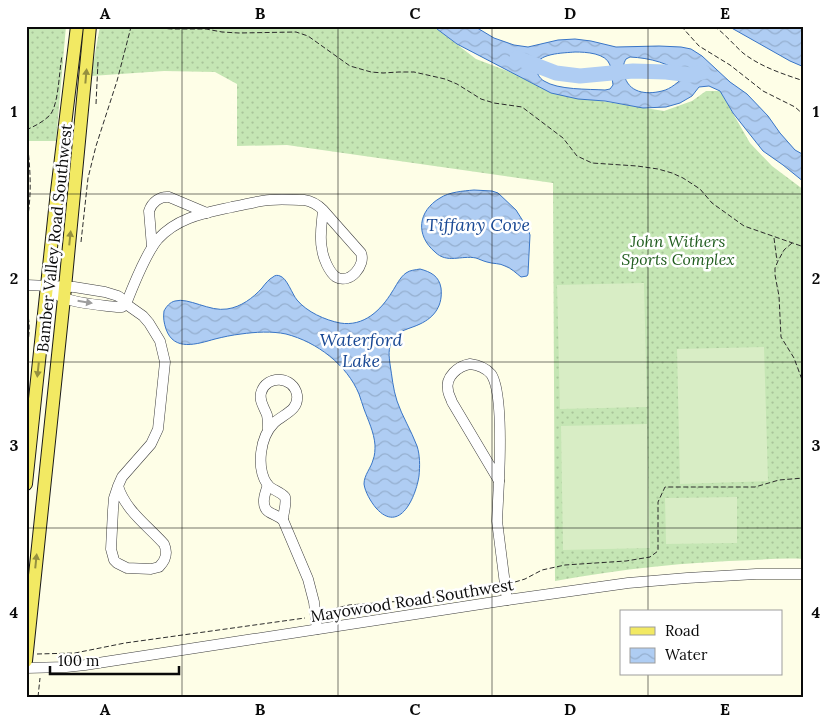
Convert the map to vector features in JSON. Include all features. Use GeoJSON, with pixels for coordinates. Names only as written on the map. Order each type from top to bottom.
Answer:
{"type":"FeatureCollection","features":[{"type":"Feature","properties":{"kind":"main road","name":"Bamber Valley Road Southwest"},"geometry":{"type":"LineString","coordinates":[[26,484],[76,29]]}},
{"type":"Feature","properties":{"kind":"main road","name":"Bamber Valley Road Southwest"},"geometry":{"type":"LineString","coordinates":[[26,661],[65,292],[90,31]]}},
{"type":"Feature","properties":{"kind":"street"},"geometry":{"type":"LineString","coordinates":[[152,247],[149,211],[157,200],[165,196],[169,197],[207,213]]}},
{"type":"Feature","properties":{"kind":"street"},"geometry":{"type":"LineString","coordinates":[[126,304],[152,247],[165,232],[178,223],[196,215],[270,200],[309,201],[319,206],[323,210],[358,249],[362,256],[363,260],[360,267],[351,276],[337,278],[324,257],[321,247],[323,210]]}},
{"type":"Feature","properties":{"kind":"street"},"geometry":{"type":"LineString","coordinates":[[26,285],[47,287],[65,292],[105,292],[118,296],[143,316],[160,341],[164,356],[160,422],[156,436],[146,452],[122,477],[118,486],[114,504],[111,549],[114,560],[122,567],[132,569],[159,567],[166,556],[164,544],[127,505],[118,486]]}},
{"type":"Feature","properties":{"kind":"street"},"geometry":{"type":"LineString","coordinates":[[499,481],[452,402],[448,390],[451,376],[465,365],[475,365],[486,369],[495,382],[499,412],[499,481],[496,514],[507,600]]}},
{"type":"Feature","properties":{"kind":"street"},"geometry":{"type":"LineString","coordinates":[[268,430],[274,423],[290,412],[296,402],[296,392],[287,381],[273,380],[266,385],[262,393],[261,402],[267,417],[268,430],[260,463],[262,473],[268,485],[285,497],[286,505],[283,520],[311,591],[318,629]]}},
{"type":"Feature","properties":{"kind":"street"},"geometry":{"type":"LineString","coordinates":[[268,485],[264,500],[265,507],[267,511],[283,520]]}},
{"type":"Feature","properties":{"kind":"street","name":"Mayowood Road Southwest"},"geometry":{"type":"LineString","coordinates":[[26,668],[85,665],[628,583],[756,574],[804,574]]}},
{"type":"Feature","properties":{"kind":"path"},"geometry":{"type":"LineString","coordinates":[[80,245],[88,178],[96,146],[117,81],[130,26],[206,29],[230,32],[296,32],[308,36],[350,66],[371,72],[414,72],[445,79],[481,99],[522,107],[563,138],[577,156],[592,163],[637,166],[672,173],[700,189],[712,203],[744,226],[804,247]]}},
{"type":"Feature","properties":{"kind":"path"},"geometry":{"type":"LineString","coordinates":[[681,26],[699,46],[763,91],[795,107],[804,115]]}},
{"type":"Feature","properties":{"kind":"path"},"geometry":{"type":"LineString","coordinates":[[714,26],[744,53],[770,69],[804,81]]}},
{"type":"Feature","properties":{"kind":"path"},"geometry":{"type":"LineString","coordinates":[[26,226],[30,206],[31,185],[26,130],[36,126],[51,113],[57,97],[63,52]]}},
{"type":"Feature","properties":{"kind":"path"},"geometry":{"type":"LineString","coordinates":[[774,237],[778,261]]}},
{"type":"Feature","properties":{"kind":"path"},"geometry":{"type":"LineString","coordinates":[[792,242],[784,250],[778,261],[775,275],[779,296],[781,337],[794,358],[804,385]]}},
{"type":"Feature","properties":{"kind":"path"},"geometry":{"type":"LineString","coordinates":[[26,310],[29,328],[26,356]]}},
{"type":"Feature","properties":{"kind":"path"},"geometry":{"type":"LineString","coordinates":[[39,654],[75,653],[125,643],[316,616],[349,605],[435,597],[470,587],[505,584],[525,579],[542,570],[565,565],[626,561],[650,557],[658,551],[658,502],[665,488],[755,487],[780,480],[804,478]]}},
{"type":"Feature","properties":{"kind":"path"},"geometry":{"type":"LineString","coordinates":[[38,697],[40,678]]}},
{"type":"Feature","properties":{"kind":"green space"},"geometry":{"type":"Polygon","coordinates":[[[26,26],[66,26],[56,141],[26,141],[26,26]]]}},
{"type":"Feature","properties":{"kind":"green space","name":"John Withers Sports Complex"},"geometry":{"type":"Polygon","coordinates":[[[100,26],[427,26],[437,29],[476,59],[515,74],[551,93],[664,111],[692,101],[706,91],[720,91],[750,143],[772,166],[804,190],[804,559],[679,564],[555,581],[553,183],[287,145],[237,146],[237,84],[215,72],[164,71],[91,76],[100,26]]]}},
{"type":"Feature","properties":{"kind":"green space"},"geometry":{"type":"Polygon","coordinates":[[[644,283],[647,407],[560,409],[557,285],[644,283]]]}},
{"type":"Feature","properties":{"kind":"green space"},"geometry":{"type":"Polygon","coordinates":[[[764,347],[768,481],[680,484],[677,349],[764,347]]]}},
{"type":"Feature","properties":{"kind":"green space"},"geometry":{"type":"Polygon","coordinates":[[[647,424],[650,548],[563,550],[561,426],[647,424]]]}},
{"type":"Feature","properties":{"kind":"green space"},"geometry":{"type":"Polygon","coordinates":[[[737,497],[737,543],[666,544],[665,498],[737,497]]]}},
{"type":"Feature","properties":{"kind":"water"},"geometry":{"type":"Polygon","coordinates":[[[436,26],[474,26],[494,38],[514,45],[528,47],[558,40],[575,39],[616,47],[659,46],[691,49],[747,94],[768,116],[795,150],[804,155],[804,182],[763,151],[733,113],[720,91],[709,86],[699,87],[692,96],[680,103],[666,107],[643,108],[605,101],[578,99],[551,93],[457,44],[437,29],[436,26]],[[575,52],[551,55],[540,59],[536,68],[538,74],[544,81],[565,88],[610,89],[613,85],[611,67],[608,61],[595,54],[575,52]],[[630,57],[624,63],[624,74],[629,85],[638,91],[650,93],[665,90],[685,76],[679,71],[659,62],[630,57]]]}},
{"type":"Feature","properties":{"kind":"water"},"geometry":{"type":"Polygon","coordinates":[[[728,26],[804,26],[804,67],[790,61],[728,26]]]}},
{"type":"Feature","properties":{"kind":"water","name":"Tiffany Cove"},"geometry":{"type":"Polygon","coordinates":[[[474,190],[498,193],[516,210],[528,229],[530,235],[527,276],[521,277],[503,265],[489,263],[476,258],[444,258],[435,252],[424,238],[422,231],[423,216],[433,203],[448,194],[474,190]]]}},
{"type":"Feature","properties":{"kind":"water","name":"Waterford Lake"},"geometry":{"type":"Polygon","coordinates":[[[420,269],[431,273],[438,280],[441,288],[441,300],[437,310],[430,318],[397,334],[390,347],[390,361],[396,396],[401,412],[417,446],[420,464],[417,484],[410,502],[399,515],[392,517],[385,515],[376,508],[366,490],[364,481],[375,454],[371,426],[354,383],[330,356],[298,338],[275,332],[246,333],[194,344],[180,344],[170,336],[164,323],[164,311],[173,302],[180,300],[220,309],[232,308],[251,299],[270,279],[277,275],[283,277],[297,300],[311,312],[328,320],[349,324],[371,316],[388,299],[404,275],[409,271],[420,269]]]}},
{"type":"Feature","properties":{"kind":"waterway"},"geometry":{"type":"LineString","coordinates":[[517,58],[556,73],[580,76],[633,71],[691,75],[703,72]]}}]}
